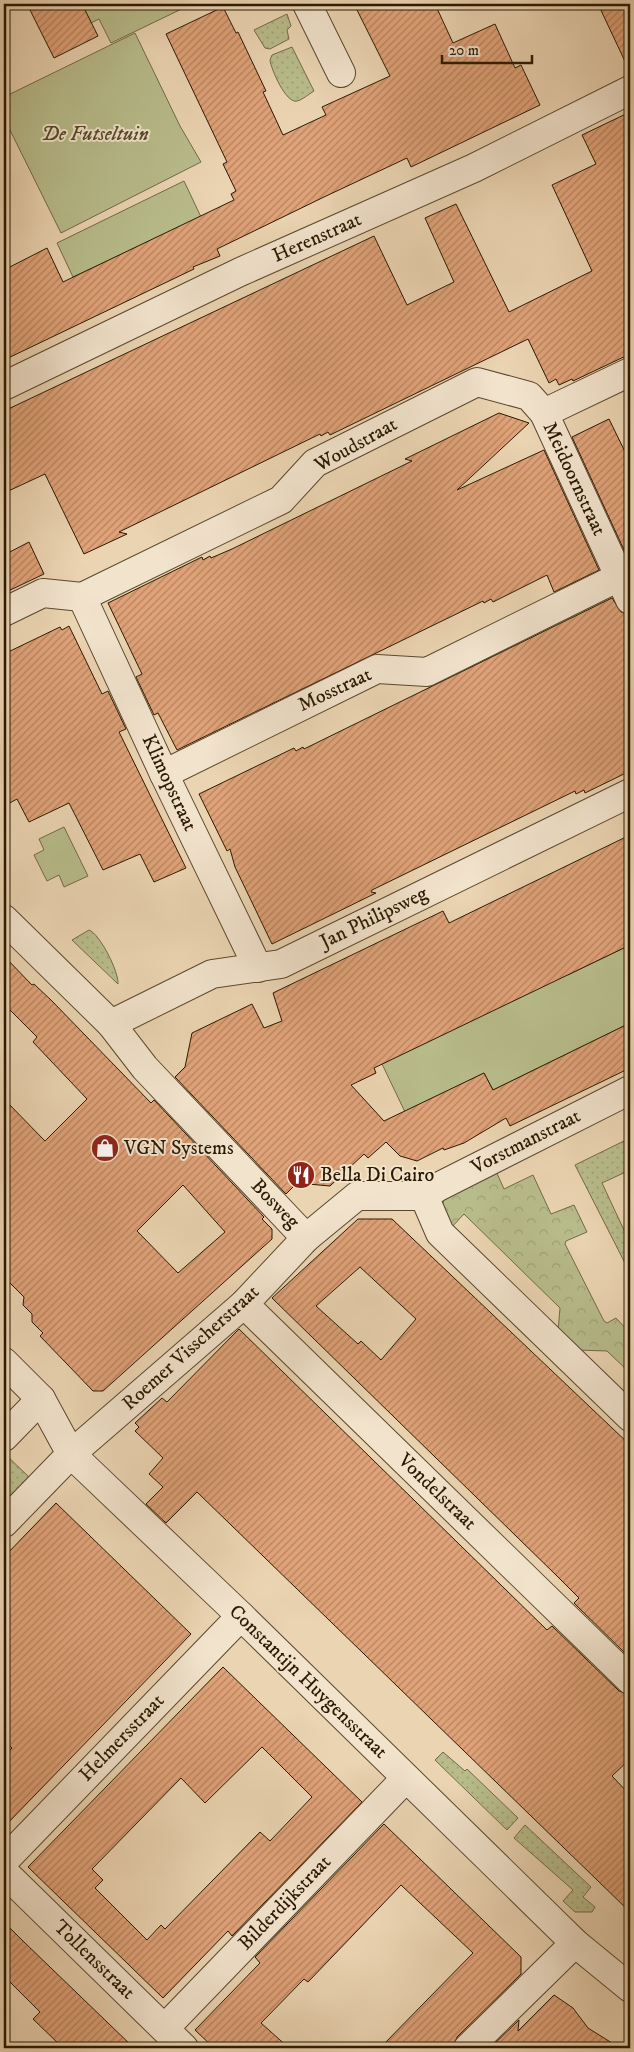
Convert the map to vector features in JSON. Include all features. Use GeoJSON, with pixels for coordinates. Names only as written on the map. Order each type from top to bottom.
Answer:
{"type":"FeatureCollection","features":[{"type":"Feature","properties":{"kind":"street"},"geometry":{"type":"LineString","coordinates":[[307,4],[341,73]]}},
{"type":"Feature","properties":{"kind":"street","name":"Herenstraat"},"geometry":{"type":"LineString","coordinates":[[4,386],[246,270],[474,168],[630,90]]}},
{"type":"Feature","properties":{"kind":"street"},"geometry":{"type":"LineString","coordinates":[[544,413],[630,372]]}},
{"type":"Feature","properties":{"kind":"street","name":"Woudstraat"},"geometry":{"type":"LineString","coordinates":[[82,597],[280,500],[315,463],[477,382],[529,396],[544,413]]}},
{"type":"Feature","properties":{"kind":"street","name":"Meidoornstraat"},"geometry":{"type":"LineString","coordinates":[[544,413],[625,588]]}},
{"type":"Feature","properties":{"kind":"street","name":"Mosstraat"},"geometry":{"type":"LineString","coordinates":[[164,774],[377,670],[427,672],[625,588]]}},
{"type":"Feature","properties":{"kind":"street"},"geometry":{"type":"LineString","coordinates":[[4,612],[44,593],[82,597]]}},
{"type":"Feature","properties":{"kind":"street","name":"Klimopstraat"},"geometry":{"type":"LineString","coordinates":[[82,597],[164,774],[258,968]]}},
{"type":"Feature","properties":{"kind":"street","name":"Jan Philipsweg"},"geometry":{"type":"LineString","coordinates":[[111,1024],[212,974],[281,964],[630,793]]}},
{"type":"Feature","properties":{"kind":"street","name":"Bosweg"},"geometry":{"type":"LineString","coordinates":[[4,918],[111,1024],[145,1068],[306,1238],[357,1196],[424,1196]]}},
{"type":"Feature","properties":{"kind":"street","name":"Vorstmanstraat"},"geometry":{"type":"LineString","coordinates":[[424,1196],[447,1182],[630,1090]]}},
{"type":"Feature","properties":{"kind":"street"},"geometry":{"type":"LineString","coordinates":[[424,1196],[440,1233],[630,1417]]}},
{"type":"Feature","properties":{"kind":"street","name":"Roemer Visscherstraat"},"geometry":{"type":"LineString","coordinates":[[4,1523],[71,1454],[244,1304],[306,1238]]}},
{"type":"Feature","properties":{"kind":"street","name":"Vondelstraat"},"geometry":{"type":"LineString","coordinates":[[244,1304],[630,1680]]}},
{"type":"Feature","properties":{"kind":"street","name":"Constantijn Huygensstraat"},"geometry":{"type":"LineString","coordinates":[[4,1362],[41,1399],[71,1454],[241,1616],[575,1943],[630,1988]]}},
{"type":"Feature","properties":{"kind":"street"},"geometry":{"type":"LineString","coordinates":[[4,1436],[41,1399]]}},
{"type":"Feature","properties":{"kind":"street","name":"Helmersstraat"},"geometry":{"type":"LineString","coordinates":[[4,1861],[241,1616]]}},
{"type":"Feature","properties":{"kind":"street","name":"Bilderdijkstraat"},"geometry":{"type":"LineString","coordinates":[[165,2028],[406,1778]]}},
{"type":"Feature","properties":{"kind":"street","name":"Tollensstraat"},"geometry":{"type":"LineString","coordinates":[[4,1872],[184,2048]]}},
{"type":"Feature","properties":{"kind":"street"},"geometry":{"type":"LineString","coordinates":[[468,2048],[575,1943]]}},
{"type":"Feature","properties":{"kind":"green space"},"geometry":{"type":"Polygon","coordinates":[[[82,4],[192,4],[111,43],[99,19],[91,23],[82,4]]]}},
{"type":"Feature","properties":{"kind":"green space"},"geometry":{"type":"Polygon","coordinates":[[[287,14],[291,26],[287,30],[289,39],[270,49],[265,48],[254,30],[287,14]]]}},
{"type":"Feature","properties":{"kind":"green space","name":"De Futseltuin"},"geometry":{"type":"Polygon","coordinates":[[[135,33],[180,126],[201,162],[61,233],[4,118],[4,97],[135,33]]]}},
{"type":"Feature","properties":{"kind":"green space"},"geometry":{"type":"Polygon","coordinates":[[[292,47],[314,91],[297,101],[288,97],[284,92],[276,78],[270,60],[272,55],[292,47]]]}},
{"type":"Feature","properties":{"kind":"green space"},"geometry":{"type":"Polygon","coordinates":[[[184,181],[201,217],[73,277],[57,243],[184,181]]]}},
{"type":"Feature","properties":{"kind":"green space"},"geometry":{"type":"Polygon","coordinates":[[[64,827],[88,876],[64,887],[59,875],[47,881],[34,855],[44,850],[39,839],[64,827]]]}},
{"type":"Feature","properties":{"kind":"green space"},"geometry":{"type":"Polygon","coordinates":[[[89,930],[98,938],[108,954],[118,984],[72,940],[89,930]]]}},
{"type":"Feature","properties":{"kind":"green space"},"geometry":{"type":"Polygon","coordinates":[[[630,945],[630,1023],[493,1090],[484,1073],[405,1112],[382,1064],[563,965],[568,975],[630,945]]]}},
{"type":"Feature","properties":{"kind":"green space"},"geometry":{"type":"Polygon","coordinates":[[[628,1139],[630,1143],[630,1170],[602,1183],[630,1243],[630,1253],[626,1256],[630,1264],[628,1269],[575,1165],[628,1139]]]}},
{"type":"Feature","properties":{"kind":"green space"},"geometry":{"type":"Polygon","coordinates":[[[495,1169],[504,1189],[533,1175],[551,1214],[574,1205],[587,1232],[566,1241],[565,1244],[604,1321],[607,1323],[616,1318],[630,1333],[630,1373],[607,1351],[577,1350],[558,1331],[560,1308],[464,1214],[450,1229],[442,1206],[445,1197],[495,1169]]]}},
{"type":"Feature","properties":{"kind":"green space"},"geometry":{"type":"Polygon","coordinates":[[[4,1453],[31,1479],[4,1508],[4,1493],[8,1488],[10,1479],[4,1473],[4,1453]]]}},
{"type":"Feature","properties":{"kind":"green space"},"geometry":{"type":"Polygon","coordinates":[[[443,1752],[465,1771],[467,1769],[518,1818],[507,1830],[435,1760],[443,1752]]]}},
{"type":"Feature","properties":{"kind":"green space"},"geometry":{"type":"Polygon","coordinates":[[[525,1825],[591,1887],[583,1897],[595,1907],[592,1912],[575,1912],[563,1901],[573,1890],[514,1838],[525,1825]]]}},
{"type":"Feature","properties":{"kind":"building"},"geometry":{"type":"Polygon","coordinates":[[[27,4],[82,4],[98,36],[54,58],[27,4]]]}},
{"type":"Feature","properties":{"kind":"building"},"geometry":{"type":"Polygon","coordinates":[[[354,4],[435,4],[453,43],[495,24],[515,68],[521,65],[540,105],[411,167],[407,158],[324,197],[217,249],[220,256],[193,267],[194,269],[4,360],[4,270],[47,248],[63,282],[234,200],[231,194],[236,191],[223,164],[227,162],[166,34],[223,7],[236,33],[238,32],[266,91],[263,92],[283,135],[326,115],[322,107],[390,76],[354,4]]]}},
{"type":"Feature","properties":{"kind":"building"},"geometry":{"type":"Polygon","coordinates":[[[598,4],[630,4],[630,72],[598,4]]]}},
{"type":"Feature","properties":{"kind":"building"},"geometry":{"type":"Polygon","coordinates":[[[630,112],[630,354],[573,381],[572,379],[559,385],[556,379],[549,383],[528,339],[330,435],[328,432],[321,436],[320,434],[119,532],[127,534],[84,554],[45,474],[4,493],[4,411],[374,236],[407,305],[454,282],[425,218],[456,204],[509,312],[592,271],[552,185],[596,164],[582,135],[630,112]]]}},
{"type":"Feature","properties":{"kind":"building"},"geometry":{"type":"Polygon","coordinates":[[[499,413],[529,423],[457,490],[544,450],[599,570],[554,592],[547,575],[493,602],[491,599],[484,603],[483,601],[177,750],[158,713],[154,715],[136,677],[142,674],[108,603],[202,557],[203,560],[210,556],[211,558],[232,549],[412,461],[405,459],[499,413]]]}},
{"type":"Feature","properties":{"kind":"building"},"geometry":{"type":"Polygon","coordinates":[[[609,419],[630,462],[630,563],[572,437],[609,419]]]}},
{"type":"Feature","properties":{"kind":"building"},"geometry":{"type":"Polygon","coordinates":[[[29,542],[44,574],[4,593],[4,555],[29,542]]]}},
{"type":"Feature","properties":{"kind":"building"},"geometry":{"type":"Polygon","coordinates":[[[612,598],[621,612],[630,615],[630,771],[585,793],[584,790],[576,794],[575,791],[372,890],[371,892],[376,893],[272,944],[235,867],[230,849],[227,851],[199,794],[294,748],[296,751],[303,747],[304,749],[612,598]]]}},
{"type":"Feature","properties":{"kind":"building"},"geometry":{"type":"Polygon","coordinates":[[[69,626],[102,694],[108,691],[126,729],[119,732],[186,868],[154,882],[140,854],[103,870],[69,803],[29,822],[17,799],[4,806],[4,654],[60,627],[62,630],[69,626]]]}},
{"type":"Feature","properties":{"kind":"building"},"geometry":{"type":"Polygon","coordinates":[[[630,835],[630,945],[374,1068],[376,1073],[351,1085],[384,1121],[484,1073],[493,1090],[630,1023],[630,1068],[510,1126],[506,1118],[464,1143],[444,1150],[443,1148],[417,1161],[400,1156],[386,1142],[368,1158],[364,1154],[330,1186],[297,1183],[286,1194],[175,1077],[185,1067],[192,1033],[252,1004],[264,1028],[282,1021],[273,993],[443,911],[449,923],[630,835]]]}},
{"type":"Feature","properties":{"kind":"building"},"geometry":{"type":"Polygon","coordinates":[[[4,956],[32,985],[34,984],[52,1001],[151,1103],[154,1100],[264,1217],[262,1219],[272,1229],[272,1239],[103,1391],[93,1391],[40,1336],[43,1333],[32,1322],[32,1314],[23,1305],[24,1297],[4,1277],[4,1099],[45,1141],[87,1099],[33,1042],[37,1037],[4,1004],[4,956]],[[183,1185],[137,1231],[178,1273],[225,1232],[183,1185]]]}},
{"type":"Feature","properties":{"kind":"building"},"geometry":{"type":"Polygon","coordinates":[[[358,1219],[392,1219],[630,1445],[630,1658],[574,1603],[579,1598],[272,1298],[358,1219]],[[360,1267],[316,1306],[358,1344],[361,1341],[381,1360],[416,1319],[360,1267]]]}},
{"type":"Feature","properties":{"kind":"building"},"geometry":{"type":"Polygon","coordinates":[[[239,1329],[547,1630],[552,1626],[619,1691],[630,1695],[630,1759],[612,1776],[630,1795],[630,1912],[197,1492],[166,1523],[146,1504],[163,1487],[149,1474],[163,1458],[135,1431],[139,1427],[135,1423],[162,1398],[167,1402],[239,1329]]]}},
{"type":"Feature","properties":{"kind":"building"},"geometry":{"type":"Polygon","coordinates":[[[56,1503],[191,1634],[4,1827],[4,1756],[12,1748],[4,1740],[4,1557],[56,1503]]]}},
{"type":"Feature","properties":{"kind":"building"},"geometry":{"type":"Polygon","coordinates":[[[223,1667],[362,1802],[232,1936],[228,1931],[163,1998],[28,1867],[223,1667]],[[262,1747],[205,1803],[181,1778],[92,1869],[103,1880],[95,1888],[147,1940],[161,1925],[165,1929],[260,1832],[270,1841],[312,1797],[262,1747]]]}},
{"type":"Feature","properties":{"kind":"building"},"geometry":{"type":"Polygon","coordinates":[[[384,1824],[521,1957],[521,1974],[457,2037],[453,2048],[380,2048],[473,1953],[401,1885],[308,1982],[304,1979],[261,2023],[289,2048],[214,2048],[195,2030],[260,1963],[255,1957],[384,1824]]]}},
{"type":"Feature","properties":{"kind":"building"},"geometry":{"type":"Polygon","coordinates":[[[4,1922],[134,2048],[63,2048],[33,2019],[40,2012],[4,1976],[4,1922]]]}},
{"type":"Feature","properties":{"kind":"building"},"geometry":{"type":"Polygon","coordinates":[[[554,1995],[573,2008],[588,2028],[620,2048],[490,2048],[519,2020],[518,2031],[554,1995]]]}},
{"type":"Feature","properties":{"kind":"place","name":"VGN Systems"},"geometry":{"type":"Point","coordinates":[105,1148]}},
{"type":"Feature","properties":{"kind":"place","name":"Bella Di Cairo"},"geometry":{"type":"Point","coordinates":[301,1175]}}]}
